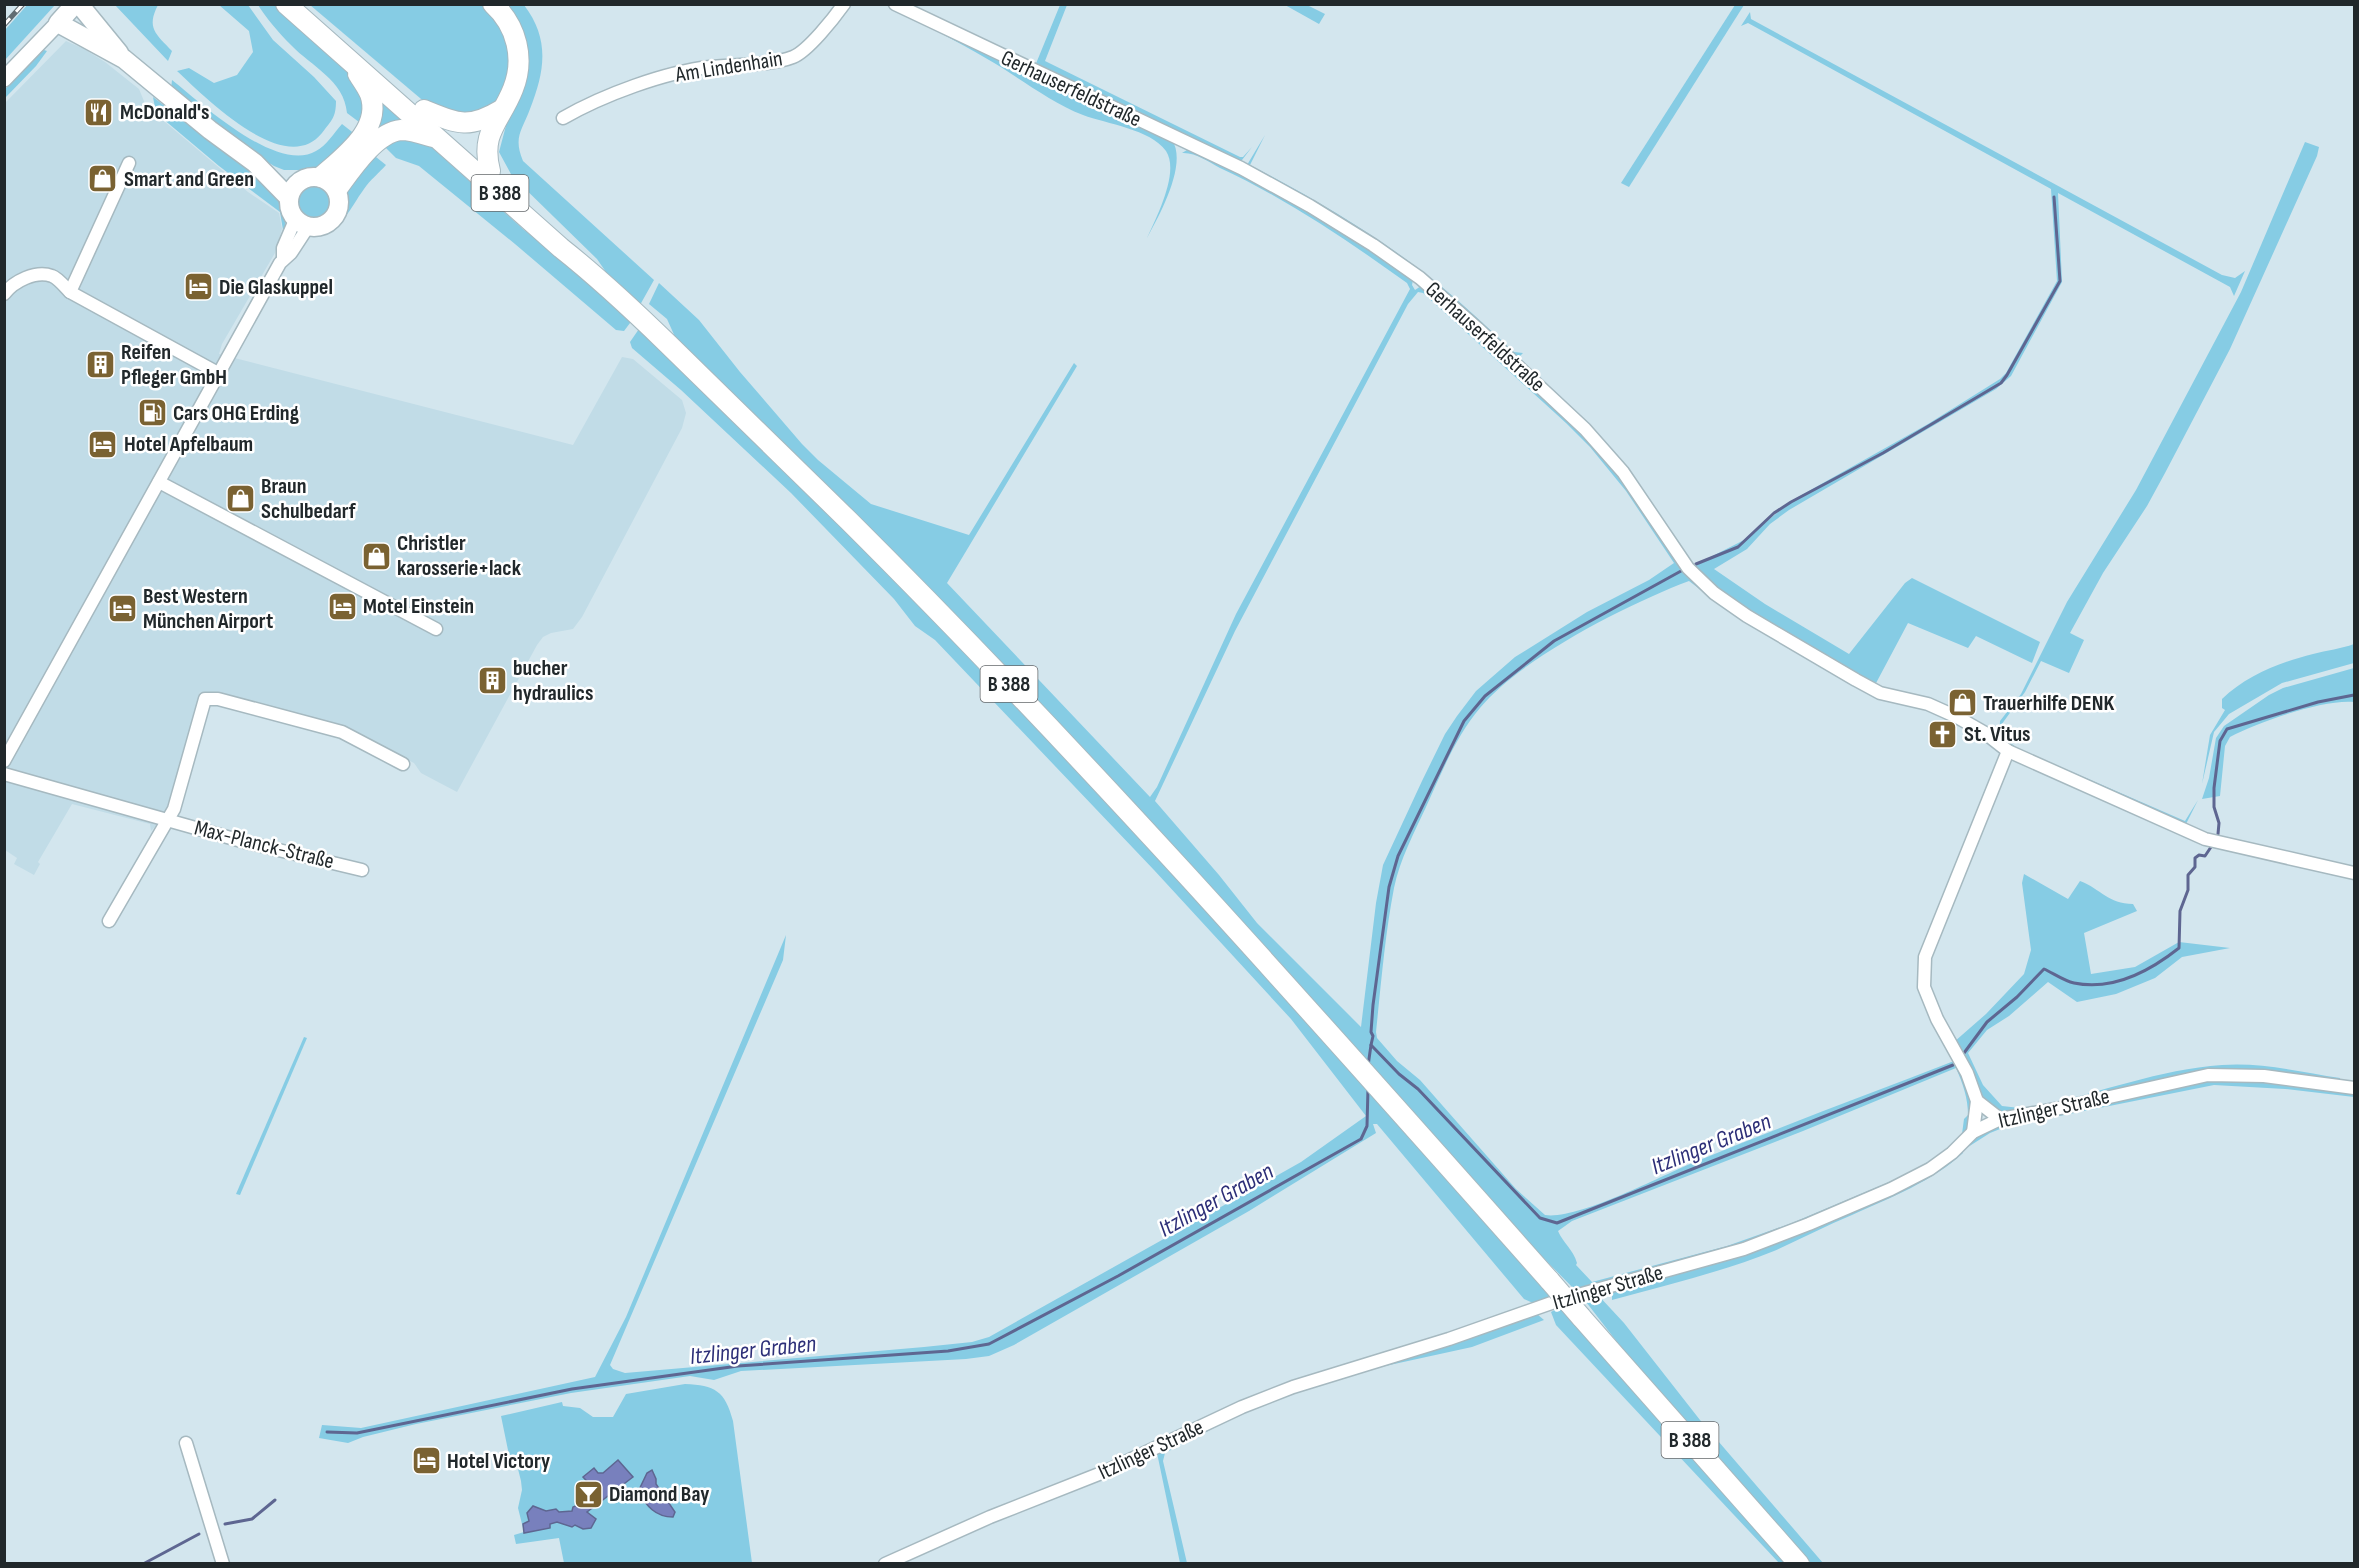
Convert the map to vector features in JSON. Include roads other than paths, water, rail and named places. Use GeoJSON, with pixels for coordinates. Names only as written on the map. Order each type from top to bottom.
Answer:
{"type":"FeatureCollection","features":[{"type":"Feature","properties":{"kind":"main road"},"geometry":{"type":"LineString","coordinates":[[124,59],[58,23],[77,4],[124,59],[210,130],[255,163],[289,198]]}},
{"type":"Feature","properties":{"kind":"main road","name":"B 388"},"geometry":{"type":"LineString","coordinates":[[286,4],[627,304],[893,565],[1139,821],[1336,1039],[1799,1563]]}},
{"type":"Feature","properties":{"kind":"main road","name":"B 388"},"geometry":{"type":"LineString","coordinates":[[302,4],[423,110],[567,242],[596,276]]}},
{"type":"Feature","properties":{"kind":"main road","name":"B 388"},"geometry":{"type":"LineString","coordinates":[[490,171],[487,146],[501,110],[513,90],[519,58],[514,34],[502,12],[493,4]]}},
{"type":"Feature","properties":{"kind":"main road","name":"B 388"},"geometry":{"type":"LineString","coordinates":[[329,183],[362,137],[372,118],[370,94],[351,61]]}},
{"type":"Feature","properties":{"kind":"main road","name":"B 388"},"geometry":{"type":"LineString","coordinates":[[423,110],[444,119],[462,123],[478,122],[501,110]]}},
{"type":"Feature","properties":{"kind":"main road","name":"B 388"},"geometry":{"type":"LineString","coordinates":[[329,183],[377,140],[391,132],[410,130],[438,138]]}},
{"type":"Feature","properties":{"kind":"main road"},"geometry":{"type":"LineString","coordinates":[[255,163],[299,181]]}},
{"type":"Feature","properties":{"kind":"main road"},"geometry":{"type":"LineString","coordinates":[[313,177],[329,183],[339,197],[336,215],[324,226],[302,224],[289,207],[292,189],[299,181],[313,177]]}},
{"type":"Feature","properties":{"kind":"street","name":"Am Lindenhain"},"geometry":{"type":"LineString","coordinates":[[563,118],[580,108],[673,73],[794,56],[823,31],[844,4]]}},
{"type":"Feature","properties":{"kind":"street","name":"Gerhauserfeldstraße"},"geometry":{"type":"LineString","coordinates":[[895,4],[1241,168],[1310,206],[1373,245],[1420,278],[1585,429],[1623,471],[1688,568],[1714,593],[1747,616],[1880,693],[1928,704],[1957,717],[1985,733],[2008,751],[2205,839],[2355,873]]}},
{"type":"Feature","properties":{"kind":"street"},"geometry":{"type":"LineString","coordinates":[[4,79],[58,23]]}},
{"type":"Feature","properties":{"kind":"street"},"geometry":{"type":"LineString","coordinates":[[70,292],[129,163]]}},
{"type":"Feature","properties":{"kind":"street"},"geometry":{"type":"LineString","coordinates":[[4,761],[218,373],[283,259],[291,253],[302,224]]}},
{"type":"Feature","properties":{"kind":"street"},"geometry":{"type":"LineString","coordinates":[[4,294],[9,287],[27,278],[42,274],[54,276],[70,292],[218,373]]}},
{"type":"Feature","properties":{"kind":"street"},"geometry":{"type":"LineString","coordinates":[[159,482],[435,629]]}},
{"type":"Feature","properties":{"kind":"street","name":"Max-Planck-Straße"},"geometry":{"type":"LineString","coordinates":[[167,820],[174,809],[202,703],[205,699],[210,698],[342,732],[403,764]]}},
{"type":"Feature","properties":{"kind":"street"},"geometry":{"type":"LineString","coordinates":[[1973,1132],[1977,1101],[1967,1073],[1937,1019],[1924,987],[1925,957],[2008,751]]}},
{"type":"Feature","properties":{"kind":"street","name":"Max-Planck-Straße"},"geometry":{"type":"LineString","coordinates":[[4,774],[245,842],[362,870]]}},
{"type":"Feature","properties":{"kind":"street"},"geometry":{"type":"LineString","coordinates":[[109,921],[167,820]]}},
{"type":"Feature","properties":{"kind":"street","name":"Itzlinger Straße"},"geometry":{"type":"LineString","coordinates":[[885,1563],[1104,1473],[1284,1390],[1468,1333],[1560,1300],[1744,1249],[1809,1224],[1891,1189],[1930,1169],[1952,1153],[1973,1132],[2000,1119],[2047,1111],[2208,1075],[2264,1076],[2355,1088]]}},
{"type":"Feature","properties":{"kind":"street"},"geometry":{"type":"LineString","coordinates":[[1977,1101],[2000,1119]]}},
{"type":"Feature","properties":{"kind":"street"},"geometry":{"type":"LineString","coordinates":[[186,1443],[223,1563]]}},
{"type":"Feature","properties":{"kind":"waterway"},"geometry":{"type":"LineString","coordinates":[[1696,564],[1738,547],[1774,513],[1791,502],[1883,453],[2001,383],[2060,281],[2054,197]]}},
{"type":"Feature","properties":{"kind":"waterway"},"geometry":{"type":"LineString","coordinates":[[1371,1045],[1373,1005],[1389,887],[1398,856],[1464,721],[1485,696],[1554,641],[1681,571]]}},
{"type":"Feature","properties":{"kind":"waterway","name":"Itzlinger Graben"},"geometry":{"type":"LineString","coordinates":[[2218,834],[2219,823],[2214,807],[2214,788],[2220,741],[2227,729],[2318,702],[2354,695]]}},
{"type":"Feature","properties":{"kind":"waterway","name":"Itzlinger Graben"},"geometry":{"type":"LineString","coordinates":[[1964,1053],[1987,1022],[2017,997],[2044,969],[2074,983],[2088,985],[2116,982],[2156,964],[2179,948],[2180,911],[2188,890],[2188,875],[2195,867],[2195,858],[2199,855],[2205,856],[2211,847]]}},
{"type":"Feature","properties":{"kind":"waterway","name":"Itzlinger Graben"},"geometry":{"type":"LineString","coordinates":[[1368,1066],[1371,1045],[1399,1074],[1418,1089],[1540,1218],[1557,1223],[1953,1065]]}},
{"type":"Feature","properties":{"kind":"waterway","name":"Itzlinger Graben"},"geometry":{"type":"LineString","coordinates":[[327,1432],[357,1433],[572,1389],[738,1366],[948,1351],[989,1344],[1118,1276],[1361,1139],[1367,1126],[1368,1088]]}},
{"type":"Feature","properties":{"kind":"waterway","name":"Itzlinger Graben"},"geometry":{"type":"LineString","coordinates":[[225,1524],[252,1519],[275,1500]]}},
{"type":"Feature","properties":{"kind":"waterway","name":"Itzlinger Graben"},"geometry":{"type":"LineString","coordinates":[[143,1564],[199,1534]]}},
{"type":"Feature","properties":{"kind":"railway"},"geometry":{"type":"LineString","coordinates":[[4,25],[23,4]]}},
{"type":"Feature","properties":{"kind":"place","name":"McDonald's"},"geometry":{"type":"Point","coordinates":[99,112]}},
{"type":"Feature","properties":{"kind":"place","name":"Smart and Green"},"geometry":{"type":"Point","coordinates":[103,179]}},
{"type":"Feature","properties":{"kind":"place","name":"Die Glaskuppel"},"geometry":{"type":"Point","coordinates":[198,287]}},
{"type":"Feature","properties":{"kind":"place","name":"Reifen Pfleger GmbH"},"geometry":{"type":"Point","coordinates":[100,365]}},
{"type":"Feature","properties":{"kind":"place","name":"Cars OHG Erding"},"geometry":{"type":"Point","coordinates":[152,413]}},
{"type":"Feature","properties":{"kind":"place","name":"Hotel Apfelbaum"},"geometry":{"type":"Point","coordinates":[103,444]}},
{"type":"Feature","properties":{"kind":"place","name":"Braun Schulbedarf"},"geometry":{"type":"Point","coordinates":[240,499]}},
{"type":"Feature","properties":{"kind":"place","name":"Christler karosserie+lack"},"geometry":{"type":"Point","coordinates":[376,556]}},
{"type":"Feature","properties":{"kind":"place","name":"Motel Einstein"},"geometry":{"type":"Point","coordinates":[342,606]}},
{"type":"Feature","properties":{"kind":"place","name":"Best Western München Airport"},"geometry":{"type":"Point","coordinates":[122,609]}},
{"type":"Feature","properties":{"kind":"place","name":"bucher hydraulics"},"geometry":{"type":"Point","coordinates":[492,681]}},
{"type":"Feature","properties":{"kind":"place","name":"Trauerhilfe DENK"},"geometry":{"type":"Point","coordinates":[1962,703]}},
{"type":"Feature","properties":{"kind":"place","name":"St. Vitus"},"geometry":{"type":"Point","coordinates":[1943,734]}},
{"type":"Feature","properties":{"kind":"place","name":"Hotel Victory"},"geometry":{"type":"Point","coordinates":[426,1461]}},
{"type":"Feature","properties":{"kind":"place","name":"Diamond Bay"},"geometry":{"type":"Point","coordinates":[588,1494]}}]}
